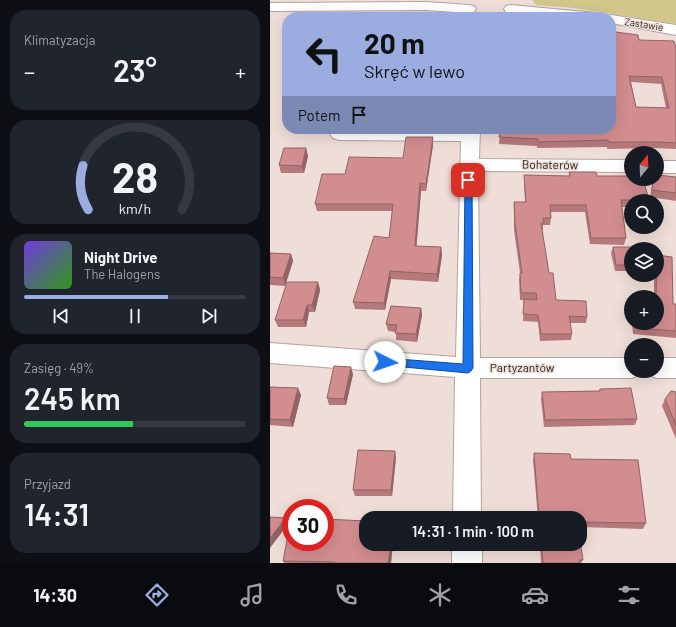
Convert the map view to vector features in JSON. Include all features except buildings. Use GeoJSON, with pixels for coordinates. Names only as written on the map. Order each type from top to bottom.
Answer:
{"type":"FeatureCollection","features":[{"type":"Feature","properties":{"kind":"street"},"geometry":{"type":"LineString","coordinates":[[270,7],[474,7]]}},
{"type":"Feature","properties":{"kind":"street"},"geometry":{"type":"LineString","coordinates":[[507,8],[551,12]]}},
{"type":"Feature","properties":{"kind":"street","name":"Zastawie"},"geometry":{"type":"LineString","coordinates":[[616,20],[676,30]]}},
{"type":"Feature","properties":{"kind":"street"},"geometry":{"type":"LineString","coordinates":[[467,511],[469,165],[471,134]]}},
{"type":"Feature","properties":{"kind":"street","name":"Bohaterów"},"geometry":{"type":"LineString","coordinates":[[469,165],[624,166]]}},
{"type":"Feature","properties":{"kind":"street"},"geometry":{"type":"LineString","coordinates":[[664,167],[676,167]]}},
{"type":"Feature","properties":{"kind":"street","name":"Partyzantów"},"geometry":{"type":"LineString","coordinates":[[270,352],[468,368],[624,368]]}},
{"type":"Feature","properties":{"kind":"street"},"geometry":{"type":"LineString","coordinates":[[664,368],[676,368]]}},
{"type":"Feature","properties":{"kind":"street"},"geometry":{"type":"LineString","coordinates":[[467,551],[467,563]]}},
{"type":"Feature","properties":{"kind":"shaded area"},"geometry":{"type":"Polygon","coordinates":[[[532,0],[676,0],[676,24],[616,15],[616,12],[600,12],[536,5],[532,0]]]}},
{"type":"Feature","properties":{"kind":"route"},"geometry":{"type":"LineString","coordinates":[[385,362],[468,368],[468,180]]}}]}
